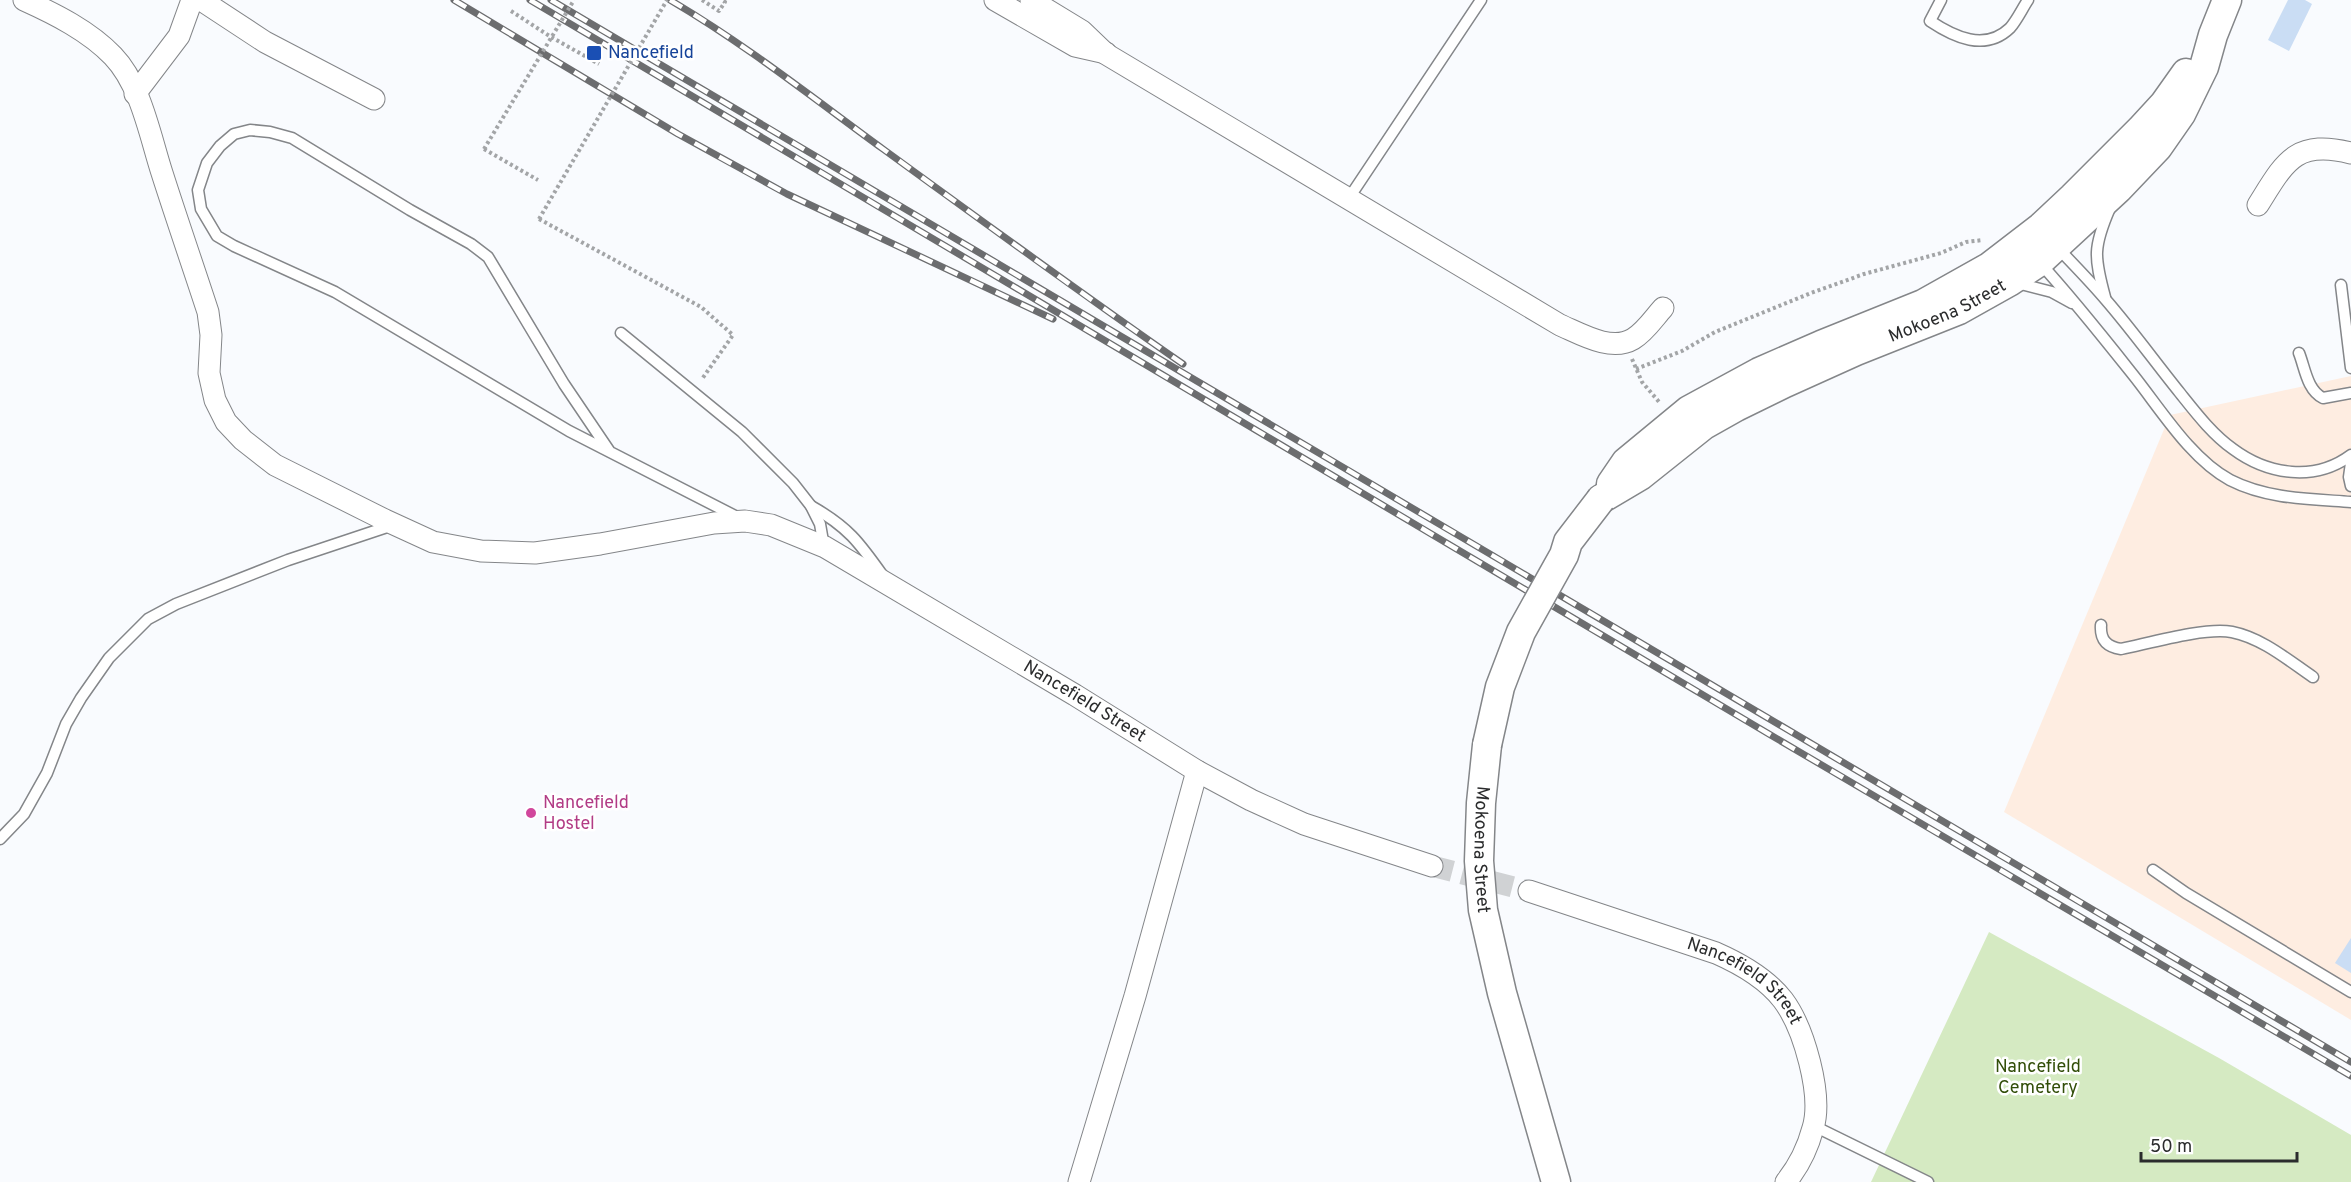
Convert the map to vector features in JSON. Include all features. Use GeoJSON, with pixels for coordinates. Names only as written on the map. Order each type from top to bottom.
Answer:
{"type":"FeatureCollection","features":[{"type":"Feature","properties":{"kind":"main road","name":"Mokoena Street"},"geometry":{"type":"LineString","coordinates":[[1556,1182],[1502,993],[1483,910],[1479,861],[1481,803],[1487,745],[1500,687],[1521,632],[1564,555],[1568,542],[1601,499],[1689,410],[1737,383],[1821,345],[1923,304],[1989,267],[2029,252],[2118,189],[2158,147],[2181,114],[2204,67],[2213,35],[2227,0]]}},
{"type":"Feature","properties":{"kind":"main road","name":"Mokoena Street"},"geometry":{"type":"LineString","coordinates":[[2029,252],[2164,104],[2213,35]]}},
{"type":"Feature","properties":{"kind":"street","name":"Nancefield Street"},"geometry":{"type":"LineString","coordinates":[[24,0],[50,11],[76,28],[114,57],[127,76],[143,110],[208,312],[211,335],[209,373],[215,399],[226,422],[243,440],[275,465],[433,542],[481,551],[536,552],[600,544],[714,523],[745,521],[771,525],[825,547],[1075,695],[1197,771],[1251,800],[1304,824],[1432,866]]}},
{"type":"Feature","properties":{"kind":"street"},"geometry":{"type":"LineString","coordinates":[[135,94],[178,36],[192,0]]}},
{"type":"Feature","properties":{"kind":"street"},"geometry":{"type":"LineString","coordinates":[[201,0],[265,42],[374,99]]}},
{"type":"Feature","properties":{"kind":"street"},"geometry":{"type":"LineString","coordinates":[[995,0],[1075,46],[1106,54]]}},
{"type":"Feature","properties":{"kind":"street"},"geometry":{"type":"LineString","coordinates":[[1031,0],[1082,31],[1106,54],[1560,325],[1605,343],[1625,342],[1633,339],[1663,308]]}},
{"type":"Feature","properties":{"kind":"street"},"geometry":{"type":"LineString","coordinates":[[2258,205],[2275,178],[2295,155],[2315,148],[2351,153]]}},
{"type":"Feature","properties":{"kind":"street"},"geometry":{"type":"LineString","coordinates":[[1079,1182],[1135,996],[1197,771]]}},
{"type":"Feature","properties":{"kind":"street","name":"Nancefield Street"},"geometry":{"type":"LineString","coordinates":[[1529,891],[1716,952],[1764,980],[1784,1000],[1800,1030],[1809,1056],[1815,1093],[1814,1126],[1803,1154],[1786,1182]]}},
{"type":"Feature","properties":{"kind":"lane"},"geometry":{"type":"LineString","coordinates":[[1349,198],[1481,0]]}},
{"type":"Feature","properties":{"kind":"lane"},"geometry":{"type":"LineString","coordinates":[[1941,0],[1930,21],[1952,36],[1974,41],[1995,39],[2011,27],[2028,0]]}},
{"type":"Feature","properties":{"kind":"lane"},"geometry":{"type":"LineString","coordinates":[[610,452],[564,384],[522,310],[488,257],[471,244],[292,138],[250,130],[234,134],[220,146],[207,164],[198,190],[201,209],[217,236],[335,292],[568,431],[745,521]]}},
{"type":"Feature","properties":{"kind":"lane"},"geometry":{"type":"LineString","coordinates":[[2105,299],[2096,256],[2097,241],[2118,189]]}},
{"type":"Feature","properties":{"kind":"lane"},"geometry":{"type":"LineString","coordinates":[[2029,252],[2105,299],[2196,414],[2233,450],[2271,467],[2289,473],[2302,474],[2331,468],[2351,455]]}},
{"type":"Feature","properties":{"kind":"lane"},"geometry":{"type":"LineString","coordinates":[[2029,252],[2085,313],[2188,444],[2208,463],[2229,479],[2252,489],[2279,496],[2351,502]]}},
{"type":"Feature","properties":{"kind":"lane"},"geometry":{"type":"LineString","coordinates":[[2029,252],[2052,292],[2085,313]]}},
{"type":"Feature","properties":{"kind":"lane"},"geometry":{"type":"LineString","coordinates":[[2341,285],[2351,369]]}},
{"type":"Feature","properties":{"kind":"lane"},"geometry":{"type":"LineString","coordinates":[[621,333],[742,432],[793,483],[811,506],[820,524],[825,547]]}},
{"type":"Feature","properties":{"kind":"lane"},"geometry":{"type":"LineString","coordinates":[[2299,352],[2313,391],[2319,396],[2323,398],[2351,393]]}},
{"type":"Feature","properties":{"kind":"lane"},"geometry":{"type":"LineString","coordinates":[[2351,463],[2349,477],[2351,486]]}},
{"type":"Feature","properties":{"kind":"lane"},"geometry":{"type":"LineString","coordinates":[[811,506],[832,518],[855,538],[891,586]]}},
{"type":"Feature","properties":{"kind":"lane"},"geometry":{"type":"LineString","coordinates":[[0,839],[24,814],[46,773],[66,724],[81,698],[109,658],[148,619],[176,603],[288,560],[395,524]]}},
{"type":"Feature","properties":{"kind":"lane"},"geometry":{"type":"LineString","coordinates":[[2101,625],[2102,638],[2112,648],[2121,650],[2213,631],[2231,632],[2267,646],[2313,677]]}},
{"type":"Feature","properties":{"kind":"lane"},"geometry":{"type":"LineString","coordinates":[[2153,870],[2186,893],[2351,992]]}},
{"type":"Feature","properties":{"kind":"lane"},"geometry":{"type":"LineString","coordinates":[[1814,1126],[1928,1182]]}},
{"type":"Feature","properties":{"kind":"path"},"geometry":{"type":"LineString","coordinates":[[538,180],[484,149],[574,0]]}},
{"type":"Feature","properties":{"kind":"path"},"geometry":{"type":"LineString","coordinates":[[667,0],[539,219],[701,307],[733,335],[693,392]]}},
{"type":"Feature","properties":{"kind":"path"},"geometry":{"type":"LineString","coordinates":[[702,0],[719,11],[725,2],[722,0]]}},
{"type":"Feature","properties":{"kind":"path"},"geometry":{"type":"LineString","coordinates":[[511,11],[551,38],[599,64]]}},
{"type":"Feature","properties":{"kind":"path"},"geometry":{"type":"LineString","coordinates":[[1667,410],[1642,382],[1636,369],[1682,351],[1715,332],[1811,293],[1864,274],[1941,253],[1966,242],[1982,240],[2029,252]]}},
{"type":"Feature","properties":{"kind":"shaded area"},"geometry":{"type":"Polygon","coordinates":[[[2351,376],[2351,1020],[2004,812],[2170,415],[2351,376]]]}},
{"type":"Feature","properties":{"kind":"green space","name":"Nancefield Cemetery"},"geometry":{"type":"Polygon","coordinates":[[[1989,932],[2219,1058],[2351,1135],[2351,1182],[1871,1182],[1989,932]]]}},
{"type":"Feature","properties":{"kind":"building"},"geometry":{"type":"Polygon","coordinates":[[[2288,0],[2305,0],[2312,4],[2289,51],[2268,40],[2288,0]]]}},
{"type":"Feature","properties":{"kind":"building"},"geometry":{"type":"Polygon","coordinates":[[[2351,938],[2351,973],[2335,963],[2351,938]]]}},
{"type":"Feature","properties":{"kind":"tunnel"},"geometry":{"type":"LineString","coordinates":[[1432,866],[1529,891]]}},
{"type":"Feature","properties":{"kind":"railway"},"geometry":{"type":"LineString","coordinates":[[454,0],[678,134],[787,194],[1053,319]]}},
{"type":"Feature","properties":{"kind":"railway"},"geometry":{"type":"LineString","coordinates":[[530,0],[2351,1076]]}},
{"type":"Feature","properties":{"kind":"railway"},"geometry":{"type":"LineString","coordinates":[[551,0],[2351,1062]]}},
{"type":"Feature","properties":{"kind":"railway"},"geometry":{"type":"LineString","coordinates":[[670,0],[752,53],[1183,364]]}},
{"type":"Feature","properties":{"kind":"place","name":"Nancefield"},"geometry":{"type":"Point","coordinates":[594,53]}},
{"type":"Feature","properties":{"kind":"place","name":"Nancefield Hostel"},"geometry":{"type":"Point","coordinates":[531,813]}}]}
